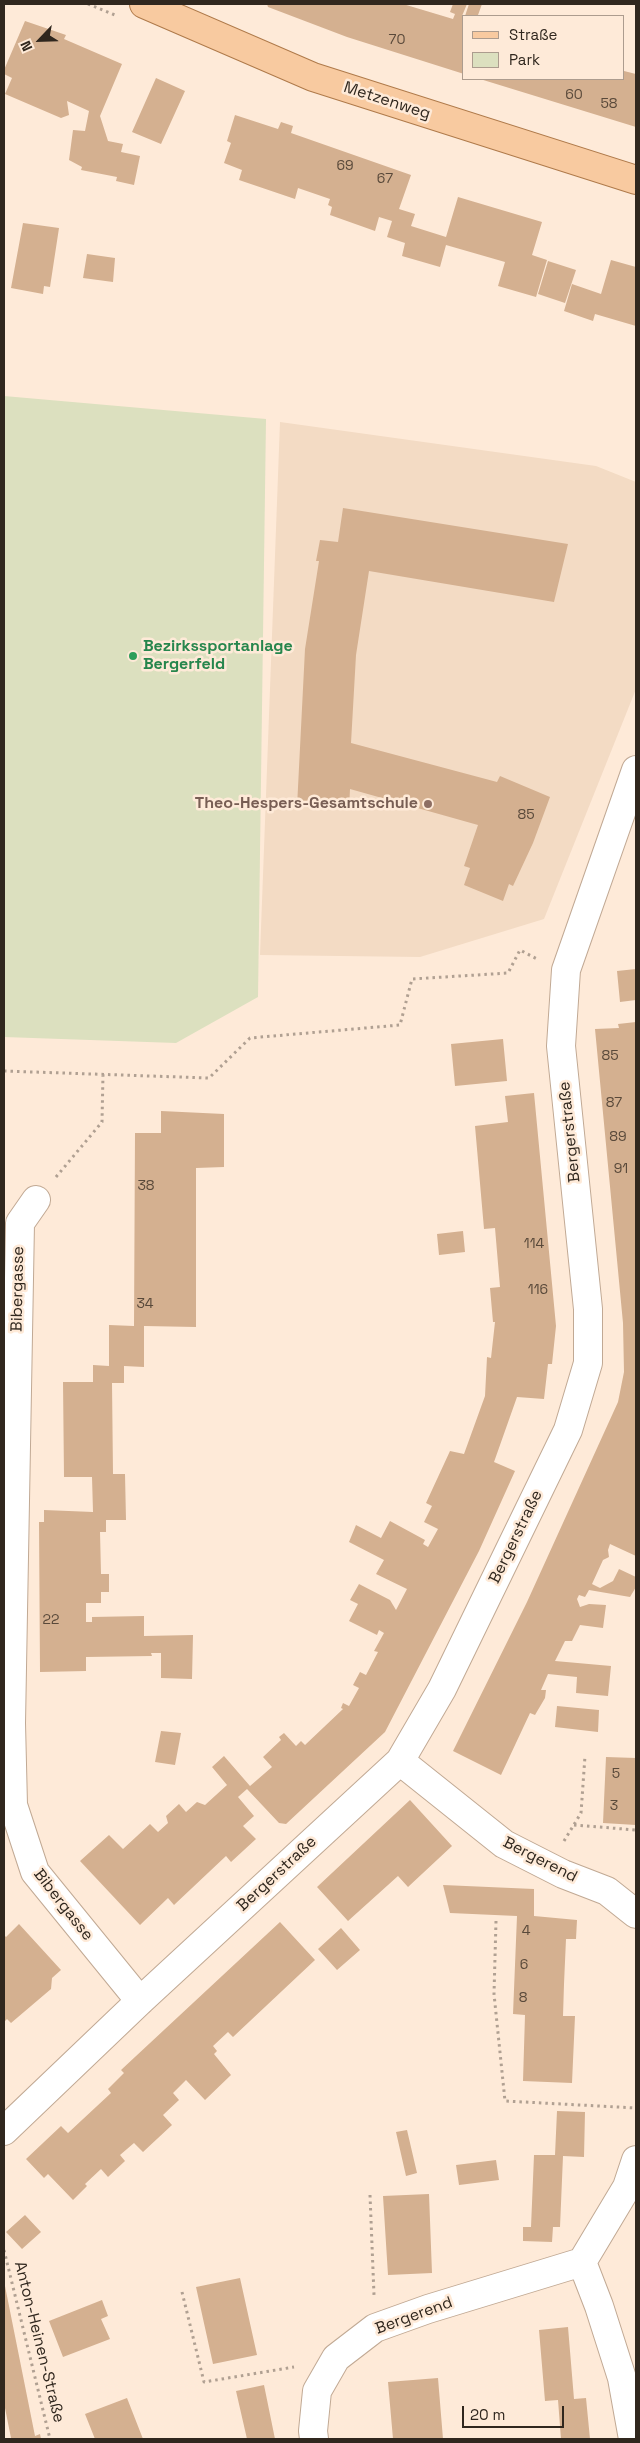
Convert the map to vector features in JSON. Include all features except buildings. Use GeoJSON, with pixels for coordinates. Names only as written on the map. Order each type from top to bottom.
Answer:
{"type":"FeatureCollection","features":[{"type":"Feature","properties":{"kind":"main road","name":"Metzenweg"},"geometry":{"type":"LineString","coordinates":[[144,4],[313,77],[636,180]]}},
{"type":"Feature","properties":{"kind":"street","name":"Bergerstraße"},"geometry":{"type":"LineString","coordinates":[[4,2131],[140,2001],[400,1760],[442,1689],[568,1430],[588,1363],[588,1310],[561,1046],[566,970],[636,770]]}},
{"type":"Feature","properties":{"kind":"street","name":"Bibergasse"},"geometry":{"type":"LineString","coordinates":[[36,1200],[20,1223],[11,1723],[12,1805],[35,1872],[140,2001]]}},
{"type":"Feature","properties":{"kind":"street","name":"Bergerend"},"geometry":{"type":"LineString","coordinates":[[400,1760],[504,1844],[548,1867],[607,1891],[636,1914]]}},
{"type":"Feature","properties":{"kind":"street"},"geometry":{"type":"LineString","coordinates":[[633,2439],[622,2378],[599,2306],[582,2262],[627,2186],[636,2160]]}},
{"type":"Feature","properties":{"kind":"street","name":"Bergerend"},"geometry":{"type":"LineString","coordinates":[[314,2439],[317,2391],[336,2358],[375,2328],[428,2309],[582,2262]]}},
{"type":"Feature","properties":{"kind":"path"},"geometry":{"type":"LineString","coordinates":[[4,1071],[209,1078],[250,1038],[400,1025],[412,979],[508,973],[520,950],[536,958]]}},
{"type":"Feature","properties":{"kind":"path"},"geometry":{"type":"LineString","coordinates":[[36,1200],[102,1122],[103,1074]]}},
{"type":"Feature","properties":{"kind":"path"},"geometry":{"type":"LineString","coordinates":[[548,1867],[580,1814],[584,1756]]}},
{"type":"Feature","properties":{"kind":"path"},"geometry":{"type":"LineString","coordinates":[[574,1825],[636,1830]]}},
{"type":"Feature","properties":{"kind":"path"},"geometry":{"type":"LineString","coordinates":[[496,1921],[494,1994],[505,2101],[636,2108]]}},
{"type":"Feature","properties":{"kind":"path"},"geometry":{"type":"LineString","coordinates":[[370,2195],[375,2328]]}},
{"type":"Feature","properties":{"kind":"path","name":"Anton-Heinen-Straße"},"geometry":{"type":"LineString","coordinates":[[4,2250],[50,2439]]}},
{"type":"Feature","properties":{"kind":"path"},"geometry":{"type":"LineString","coordinates":[[182,2292],[204,2382],[316,2363],[330,2369]]}},
{"type":"Feature","properties":{"kind":"shaded area","name":"Theo-Hespers-Gesamtschule"},"geometry":{"type":"Polygon","coordinates":[[[280,422],[596,466],[636,482],[636,689],[544,919],[420,957],[260,955],[280,422]]]}},
{"type":"Feature","properties":{"kind":"green space","name":"Bezirkssportanlage Bergerfeld"},"geometry":{"type":"Polygon","coordinates":[[[4,396],[266,419],[258,997],[176,1043],[4,1037],[4,396]]]}},
{"type":"Feature","properties":{"kind":"place","name":"Bezirkssportanlage Bergerfeld"},"geometry":{"type":"Point","coordinates":[133,656]}},
{"type":"Feature","properties":{"kind":"place","name":"Theo-Hespers-Gesamtschule"},"geometry":{"type":"Point","coordinates":[428,804]}}]}
